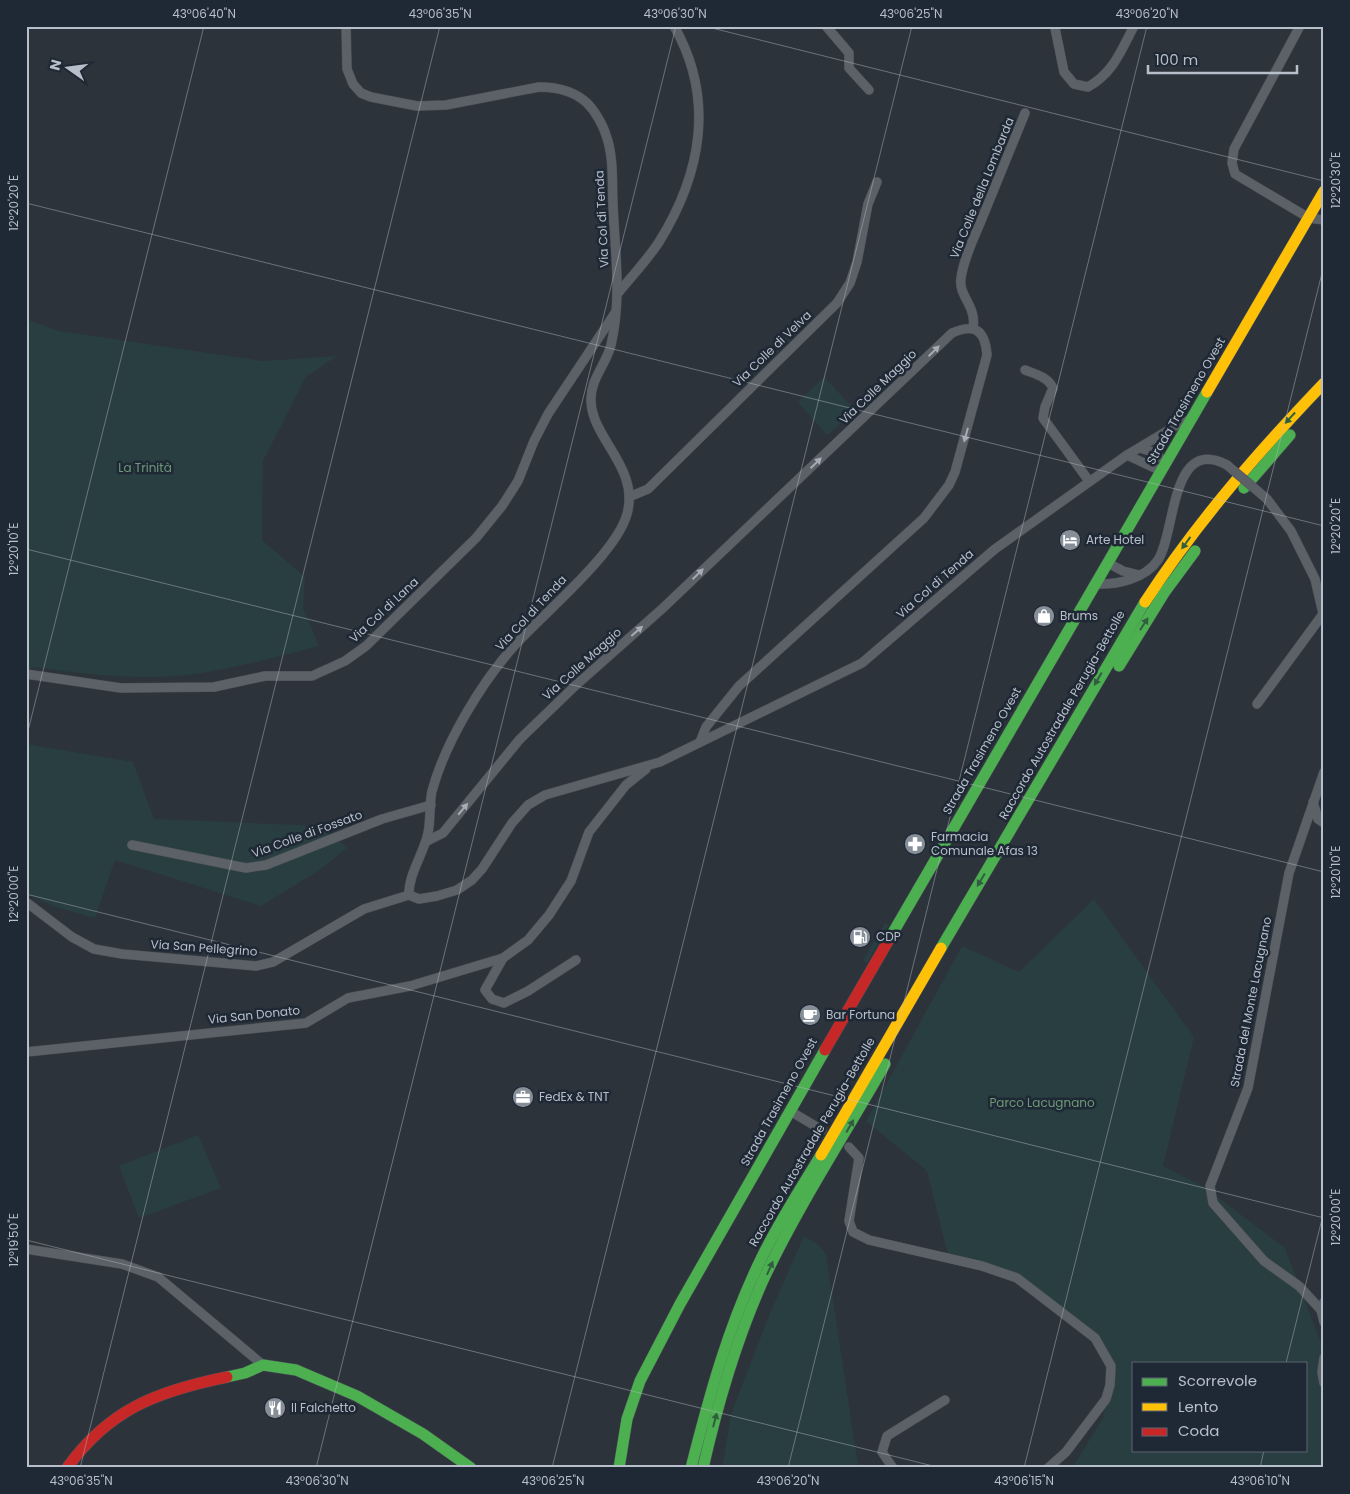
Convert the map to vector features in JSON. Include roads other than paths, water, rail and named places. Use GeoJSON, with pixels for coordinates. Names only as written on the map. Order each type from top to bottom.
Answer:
{"type":"FeatureCollection","features":[{"type":"Feature","properties":{"kind":"main road","name":"Strada Trasimeno Ovest"},"geometry":{"type":"LineString","coordinates":[[619,1468],[628,1419],[640,1381],[680,1304],[1324,191]]}},
{"type":"Feature","properties":{"kind":"main road","name":"Raccordo Autostradale Perugia-Bettolle"},"geometry":{"type":"LineString","coordinates":[[691,1468],[712,1385],[734,1321],[760,1260],[864,1078],[1022,812],[1125,632],[1153,589],[1209,512],[1266,444],[1324,383]]}},
{"type":"Feature","properties":{"kind":"main road"},"geometry":{"type":"LineString","coordinates":[[704,1468],[731,1366],[747,1322],[777,1253],[931,984],[1031,818],[1134,638],[1159,600],[1219,518],[1276,449],[1324,398]]}},
{"type":"Feature","properties":{"kind":"main road"},"geometry":{"type":"LineString","coordinates":[[67,1468],[84,1444],[110,1420],[135,1406],[183,1386],[245,1373],[263,1365],[296,1370],[356,1396],[423,1434],[471,1468]]}},
{"type":"Feature","properties":{"kind":"street","name":"Via Col di Tenda"},"geometry":{"type":"LineString","coordinates":[[346,26],[347,69],[353,84],[361,93],[371,97],[417,106],[446,105],[546,87],[573,94],[588,104],[606,136],[611,158],[619,292],[618,308],[611,348],[591,387],[591,405],[597,422],[624,472],[629,497],[628,514],[620,532],[556,605],[514,646],[480,693],[438,770],[431,795],[431,818],[427,841],[409,887],[409,895],[419,900],[457,890],[472,880],[482,869],[512,823],[528,805],[545,795],[564,788],[648,766],[752,719],[862,663],[977,562],[1089,481],[1177,425],[1190,420]]}},
{"type":"Feature","properties":{"kind":"street"},"geometry":{"type":"LineString","coordinates":[[619,292],[659,242],[692,171],[699,144],[697,90],[686,46],[674,26]]}},
{"type":"Feature","properties":{"kind":"street"},"geometry":{"type":"LineString","coordinates":[[826,26],[849,53],[849,68],[869,90]]}},
{"type":"Feature","properties":{"kind":"street"},"geometry":{"type":"LineString","coordinates":[[1055,28],[1064,72],[1074,84],[1088,87],[1103,79],[1112,67],[1134,26]]}},
{"type":"Feature","properties":{"kind":"street"},"geometry":{"type":"LineString","coordinates":[[1300,26],[1234,149],[1232,162],[1235,174],[1308,218],[1324,220]]}},
{"type":"Feature","properties":{"kind":"street","name":"Via Colle della Lombarda"},"geometry":{"type":"LineString","coordinates":[[972,328],[974,320],[973,309],[964,294],[961,279],[969,251],[1025,113]]}},
{"type":"Feature","properties":{"kind":"street","name":"Via Colle di Velva"},"geometry":{"type":"LineString","coordinates":[[629,497],[648,489],[837,303],[850,283],[857,262],[868,204],[877,182]]}},
{"type":"Feature","properties":{"kind":"street","name":"Via Col di Lana"},"geometry":{"type":"LineString","coordinates":[[26,674],[121,688],[214,687],[265,676],[312,676],[345,661],[366,646],[462,552],[502,506],[518,481],[534,441],[548,414],[618,308]]}},
{"type":"Feature","properties":{"kind":"street"},"geometry":{"type":"LineString","coordinates":[[700,742],[706,727],[739,686],[924,518],[952,479],[987,354],[986,341],[983,335],[972,328]]}},
{"type":"Feature","properties":{"kind":"street","name":"Via Colle Maggio"},"geometry":{"type":"LineString","coordinates":[[427,841],[443,833],[520,739],[575,686],[663,608],[952,333],[972,328]]}},
{"type":"Feature","properties":{"kind":"street"},"geometry":{"type":"LineString","coordinates":[[1024,370],[1051,383],[1053,388],[1045,407],[1043,418],[1089,481]]}},
{"type":"Feature","properties":{"kind":"street"},"geometry":{"type":"LineString","coordinates":[[1140,448],[1160,456],[1164,467]]}},
{"type":"Feature","properties":{"kind":"street"},"geometry":{"type":"LineString","coordinates":[[1128,456],[1164,467]]}},
{"type":"Feature","properties":{"kind":"street"},"geometry":{"type":"LineString","coordinates":[[1095,584],[1118,583],[1139,575],[1158,560],[1164,548],[1180,483],[1185,472],[1197,462],[1206,459],[1216,459],[1227,465],[1267,498],[1291,531],[1315,579],[1323,616],[1257,704]]}},
{"type":"Feature","properties":{"kind":"street"},"geometry":{"type":"LineString","coordinates":[[1108,563],[1122,571],[1139,575]]}},
{"type":"Feature","properties":{"kind":"street"},"geometry":{"type":"LineString","coordinates":[[1315,579],[1324,572]]}},
{"type":"Feature","properties":{"kind":"street","name":"Via San Donato"},"geometry":{"type":"LineString","coordinates":[[26,1052],[306,1023],[348,998],[410,986],[503,958],[528,940],[548,915],[572,881],[589,832],[626,785],[648,766]]}},
{"type":"Feature","properties":{"kind":"street","name":"Strada del Monte Lacugnano"},"geometry":{"type":"LineString","coordinates":[[1324,772],[1288,874],[1248,1088],[1210,1186],[1213,1203],[1264,1262],[1299,1286],[1322,1306],[1324,1322]]}},
{"type":"Feature","properties":{"kind":"street"},"geometry":{"type":"LineString","coordinates":[[1313,802],[1318,819],[1324,823]]}},
{"type":"Feature","properties":{"kind":"street","name":"Via Colle di Fossato"},"geometry":{"type":"LineString","coordinates":[[132,845],[246,868],[266,865],[382,819],[431,805]]}},
{"type":"Feature","properties":{"kind":"street","name":"Via San Pellegrino"},"geometry":{"type":"LineString","coordinates":[[26,902],[72,938],[94,949],[122,954],[256,966],[273,962],[364,909],[409,895]]}},
{"type":"Feature","properties":{"kind":"street","name":"Via San Donato"},"geometry":{"type":"LineString","coordinates":[[503,958],[485,990],[492,999],[504,1002],[528,990],[576,960]]}},
{"type":"Feature","properties":{"kind":"street"},"geometry":{"type":"LineString","coordinates":[[790,1111],[822,1130]]}},
{"type":"Feature","properties":{"kind":"street"},"geometry":{"type":"LineString","coordinates":[[849,1147],[859,1158],[849,1221],[853,1232],[869,1240],[982,1266],[1017,1278],[1095,1338],[1111,1366],[1110,1385],[1106,1399],[1066,1452],[1048,1468]]}},
{"type":"Feature","properties":{"kind":"street"},"geometry":{"type":"LineString","coordinates":[[26,1250],[122,1264],[158,1276],[263,1365]]}},
{"type":"Feature","properties":{"kind":"street"},"geometry":{"type":"LineString","coordinates":[[1324,1358],[1322,1372],[1324,1383]]}},
{"type":"Feature","properties":{"kind":"street"},"geometry":{"type":"LineString","coordinates":[[893,1468],[882,1452],[887,1436],[946,1400]]}},
{"type":"Feature","properties":{"kind":"place","name":"Arte Hotel"},"geometry":{"type":"Point","coordinates":[1070,540]}},
{"type":"Feature","properties":{"kind":"place","name":"Brums"},"geometry":{"type":"Point","coordinates":[1044,616]}},
{"type":"Feature","properties":{"kind":"place","name":"Farmacia Comunale Afas 13"},"geometry":{"type":"Point","coordinates":[915,844]}},
{"type":"Feature","properties":{"kind":"place","name":"CDP"},"geometry":{"type":"Point","coordinates":[860,937]}},
{"type":"Feature","properties":{"kind":"place","name":"Bar Fortuna"},"geometry":{"type":"Point","coordinates":[810,1015]}},
{"type":"Feature","properties":{"kind":"place","name":"FedEx & TNT"},"geometry":{"type":"Point","coordinates":[523,1097]}},
{"type":"Feature","properties":{"kind":"place","name":"Il Falchetto"},"geometry":{"type":"Point","coordinates":[275,1408]}},
{"type":"Feature","properties":{"kind":"park label","name":"La Trinità"},"geometry":{"type":"Point","coordinates":[145,468]}},
{"type":"Feature","properties":{"kind":"park label","name":"Parco Lacugnano"},"geometry":{"type":"Point","coordinates":[1042,1103]}}]}
